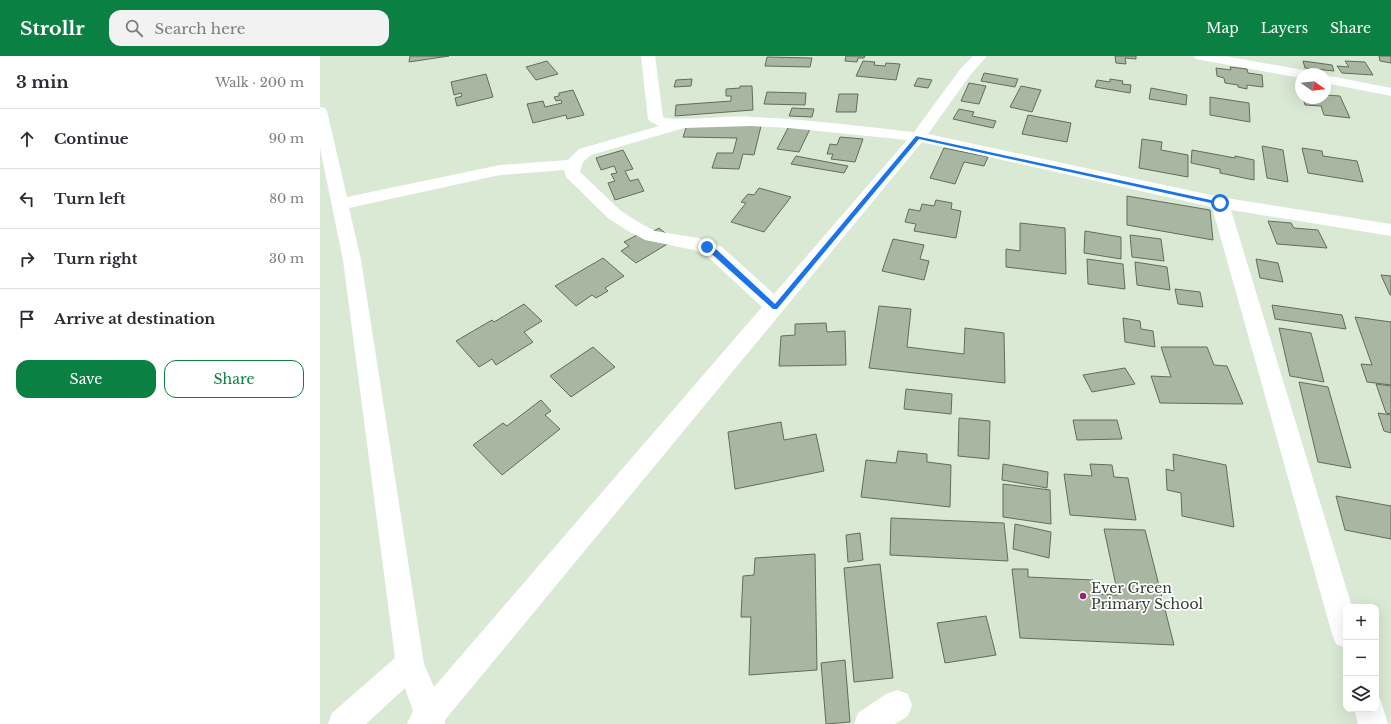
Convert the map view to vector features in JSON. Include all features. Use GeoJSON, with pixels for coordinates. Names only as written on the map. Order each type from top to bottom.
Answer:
{"type":"FeatureCollection","features":[{"type":"Feature","properties":{"kind":"street"},"geometry":{"type":"LineString","coordinates":[[648,56],[656,119],[662,122],[681,124],[751,122],[789,123],[918,137],[1220,203],[1391,230]]}},
{"type":"Feature","properties":{"kind":"street"},"geometry":{"type":"LineString","coordinates":[[427,721],[918,137],[966,71],[980,56]]}},
{"type":"Feature","properties":{"kind":"street"},"geometry":{"type":"LineString","coordinates":[[1201,56],[1283,63],[1295,69]]}},
{"type":"Feature","properties":{"kind":"street"},"geometry":{"type":"LineString","coordinates":[[1331,79],[1391,92]]}},
{"type":"Feature","properties":{"kind":"street"},"geometry":{"type":"LineString","coordinates":[[320,111],[352,260],[410,664],[427,721]]}},
{"type":"Feature","properties":{"kind":"street"},"geometry":{"type":"LineString","coordinates":[[681,124],[585,152],[577,158],[573,165],[572,173],[615,215],[634,227],[651,236],[698,244],[715,252],[775,307]]}},
{"type":"Feature","properties":{"kind":"street"},"geometry":{"type":"LineString","coordinates":[[340,204],[500,170],[573,165]]}},
{"type":"Feature","properties":{"kind":"street"},"geometry":{"type":"LineString","coordinates":[[1220,203],[1343,624]]}},
{"type":"Feature","properties":{"kind":"street"},"geometry":{"type":"LineString","coordinates":[[343,724],[410,664]]}},
{"type":"Feature","properties":{"kind":"street"},"geometry":{"type":"LineString","coordinates":[[869,724],[897,705]]}},
{"type":"Feature","properties":{"kind":"street"},"geometry":{"type":"LineString","coordinates":[[1370,712],[1373,724]]}},
{"type":"Feature","properties":{"kind":"building"},"geometry":{"type":"Polygon","coordinates":[[[410,56],[449,56],[409,62],[410,56]]]}},
{"type":"Feature","properties":{"kind":"building"},"geometry":{"type":"Polygon","coordinates":[[[846,56],[865,56],[864,58],[858,58],[857,62],[845,61],[846,56]]]}},
{"type":"Feature","properties":{"kind":"building"},"geometry":{"type":"Polygon","coordinates":[[[1115,56],[1136,56],[1136,59],[1125,58],[1126,64],[1116,63],[1115,56]]]}},
{"type":"Feature","properties":{"kind":"building"},"geometry":{"type":"Polygon","coordinates":[[[1379,56],[1391,56],[1391,63],[1380,61],[1379,56]]]}},
{"type":"Feature","properties":{"kind":"building"},"geometry":{"type":"Polygon","coordinates":[[[767,57],[812,58],[810,67],[765,66],[767,57]]]}},
{"type":"Feature","properties":{"kind":"building"},"geometry":{"type":"Polygon","coordinates":[[[547,61],[558,74],[536,80],[526,67],[547,61]]]}},
{"type":"Feature","properties":{"kind":"building"},"geometry":{"type":"Polygon","coordinates":[[[863,61],[875,62],[874,65],[885,66],[886,63],[900,64],[896,80],[856,76],[863,61]]]}},
{"type":"Feature","properties":{"kind":"building"},"geometry":{"type":"Polygon","coordinates":[[[1303,61],[1332,65],[1334,71],[1331,71],[1331,68],[1305,68],[1303,61]]]}},
{"type":"Feature","properties":{"kind":"building"},"geometry":{"type":"Polygon","coordinates":[[[1345,61],[1365,62],[1373,75],[1342,73],[1337,66],[1349,67],[1345,61]]]}},
{"type":"Feature","properties":{"kind":"building"},"geometry":{"type":"Polygon","coordinates":[[[1230,67],[1247,69],[1248,73],[1262,75],[1263,87],[1247,85],[1247,89],[1238,87],[1238,85],[1225,83],[1224,78],[1217,76],[1216,68],[1231,70],[1230,67]]]}},
{"type":"Feature","properties":{"kind":"building"},"geometry":{"type":"Polygon","coordinates":[[[984,73],[1018,79],[1015,87],[981,81],[984,73]]]}},
{"type":"Feature","properties":{"kind":"building"},"geometry":{"type":"Polygon","coordinates":[[[486,74],[493,97],[457,106],[455,98],[462,96],[461,93],[454,95],[451,82],[486,74]]]}},
{"type":"Feature","properties":{"kind":"building"},"geometry":{"type":"Polygon","coordinates":[[[918,78],[932,80],[928,88],[914,86],[918,78]]]}},
{"type":"Feature","properties":{"kind":"building"},"geometry":{"type":"Polygon","coordinates":[[[692,79],[691,86],[674,87],[676,80],[692,79]]]}},
{"type":"Feature","properties":{"kind":"building"},"geometry":{"type":"Polygon","coordinates":[[[1110,79],[1123,81],[1122,84],[1131,85],[1130,93],[1095,87],[1097,80],[1110,82],[1110,79]]]}},
{"type":"Feature","properties":{"kind":"building"},"geometry":{"type":"Polygon","coordinates":[[[969,83],[986,86],[979,104],[961,101],[969,83]]]}},
{"type":"Feature","properties":{"kind":"building"},"geometry":{"type":"Polygon","coordinates":[[[740,86],[752,86],[753,110],[675,116],[676,105],[731,101],[731,96],[726,96],[726,89],[740,88],[740,86]]]}},
{"type":"Feature","properties":{"kind":"building"},"geometry":{"type":"Polygon","coordinates":[[[1021,86],[1041,90],[1032,112],[1010,107],[1021,86]]]}},
{"type":"Feature","properties":{"kind":"building"},"geometry":{"type":"Polygon","coordinates":[[[1151,88],[1187,95],[1186,105],[1149,99],[1151,88]]]}},
{"type":"Feature","properties":{"kind":"building"},"geometry":{"type":"Polygon","coordinates":[[[573,90],[584,115],[567,119],[566,115],[533,123],[527,104],[543,101],[545,107],[562,103],[561,100],[556,101],[554,97],[559,96],[559,93],[573,90]]]}},
{"type":"Feature","properties":{"kind":"building"},"geometry":{"type":"Polygon","coordinates":[[[767,92],[806,93],[805,105],[764,104],[767,92]]]}},
{"type":"Feature","properties":{"kind":"building"},"geometry":{"type":"Polygon","coordinates":[[[839,94],[858,94],[856,112],[836,112],[839,94]]]}},
{"type":"Feature","properties":{"kind":"building"},"geometry":{"type":"Polygon","coordinates":[[[1331,95],[1340,96],[1350,118],[1324,115],[1321,106],[1305,105],[1331,104],[1331,95]]]}},
{"type":"Feature","properties":{"kind":"building"},"geometry":{"type":"Polygon","coordinates":[[[1210,97],[1249,103],[1250,122],[1210,115],[1210,97]]]}},
{"type":"Feature","properties":{"kind":"building"},"geometry":{"type":"Polygon","coordinates":[[[792,108],[814,109],[812,117],[789,116],[792,108]]]}},
{"type":"Feature","properties":{"kind":"building"},"geometry":{"type":"Polygon","coordinates":[[[959,109],[974,112],[972,116],[996,121],[993,128],[953,119],[959,109]]]}},
{"type":"Feature","properties":{"kind":"building"},"geometry":{"type":"Polygon","coordinates":[[[1028,115],[1071,123],[1067,142],[1022,134],[1028,115]]]}},
{"type":"Feature","properties":{"kind":"building"},"geometry":{"type":"Polygon","coordinates":[[[762,122],[754,155],[743,154],[739,169],[712,168],[717,153],[733,153],[737,138],[683,137],[687,125],[762,122]]]}},
{"type":"Feature","properties":{"kind":"building"},"geometry":{"type":"Polygon","coordinates":[[[789,126],[810,129],[799,152],[777,149],[789,126]]]}},
{"type":"Feature","properties":{"kind":"building"},"geometry":{"type":"Polygon","coordinates":[[[840,137],[863,139],[855,162],[831,159],[833,154],[827,154],[830,144],[837,145],[840,137]]]}},
{"type":"Feature","properties":{"kind":"building"},"geometry":{"type":"Polygon","coordinates":[[[1142,139],[1162,142],[1161,150],[1188,155],[1188,177],[1139,168],[1142,139]]]}},
{"type":"Feature","properties":{"kind":"building"},"geometry":{"type":"Polygon","coordinates":[[[1262,146],[1283,150],[1288,182],[1267,178],[1262,146]]]}},
{"type":"Feature","properties":{"kind":"building"},"geometry":{"type":"Polygon","coordinates":[[[944,148],[988,157],[984,166],[964,162],[955,184],[930,178],[944,148]]]}},
{"type":"Feature","properties":{"kind":"building"},"geometry":{"type":"Polygon","coordinates":[[[1302,148],[1322,151],[1323,156],[1357,161],[1363,182],[1308,173],[1302,148]]]}},
{"type":"Feature","properties":{"kind":"building"},"geometry":{"type":"Polygon","coordinates":[[[623,150],[633,169],[625,171],[630,181],[638,179],[644,191],[615,200],[608,183],[615,181],[611,174],[617,173],[614,166],[601,170],[596,158],[623,150]]]}},
{"type":"Feature","properties":{"kind":"building"},"geometry":{"type":"Polygon","coordinates":[[[1192,150],[1254,160],[1254,180],[1220,173],[1220,169],[1191,163],[1192,150]]]}},
{"type":"Feature","properties":{"kind":"building"},"geometry":{"type":"Polygon","coordinates":[[[796,156],[848,166],[844,173],[791,164],[796,156]]]}},
{"type":"Feature","properties":{"kind":"building"},"geometry":{"type":"Polygon","coordinates":[[[759,188],[791,197],[764,232],[731,222],[746,203],[741,202],[748,194],[754,195],[759,188]]]}},
{"type":"Feature","properties":{"kind":"building"},"geometry":{"type":"Polygon","coordinates":[[[1127,196],[1210,210],[1213,240],[1127,225],[1127,196]]]}},
{"type":"Feature","properties":{"kind":"building"},"geometry":{"type":"Polygon","coordinates":[[[936,200],[952,203],[951,209],[961,211],[956,238],[914,231],[916,224],[905,222],[909,209],[920,211],[922,204],[934,206],[936,200]]]}},
{"type":"Feature","properties":{"kind":"building"},"geometry":{"type":"Polygon","coordinates":[[[1268,221],[1291,223],[1294,228],[1318,230],[1327,248],[1277,244],[1268,221]]]}},
{"type":"Feature","properties":{"kind":"building"},"geometry":{"type":"Polygon","coordinates":[[[1020,223],[1065,228],[1066,274],[1006,267],[1006,249],[1020,251],[1020,223]]]}},
{"type":"Feature","properties":{"kind":"building"},"geometry":{"type":"Polygon","coordinates":[[[659,228],[674,240],[636,263],[621,251],[629,246],[624,242],[637,235],[642,238],[659,228]]]}},
{"type":"Feature","properties":{"kind":"building"},"geometry":{"type":"Polygon","coordinates":[[[1085,231],[1121,237],[1121,259],[1084,253],[1085,231]]]}},
{"type":"Feature","properties":{"kind":"building"},"geometry":{"type":"Polygon","coordinates":[[[1130,235],[1161,239],[1164,261],[1132,257],[1130,235]]]}},
{"type":"Feature","properties":{"kind":"building"},"geometry":{"type":"Polygon","coordinates":[[[893,239],[924,245],[920,259],[929,261],[924,280],[882,271],[893,239]]]}},
{"type":"Feature","properties":{"kind":"building"},"geometry":{"type":"Polygon","coordinates":[[[603,258],[624,276],[605,288],[608,291],[596,298],[592,295],[576,306],[555,286],[603,258]]]}},
{"type":"Feature","properties":{"kind":"building"},"geometry":{"type":"Polygon","coordinates":[[[1087,259],[1123,264],[1125,289],[1088,284],[1087,259]]]}},
{"type":"Feature","properties":{"kind":"building"},"geometry":{"type":"Polygon","coordinates":[[[1256,259],[1278,263],[1283,282],[1260,278],[1256,259]]]}},
{"type":"Feature","properties":{"kind":"building"},"geometry":{"type":"Polygon","coordinates":[[[1135,262],[1167,267],[1170,290],[1137,285],[1135,262]]]}},
{"type":"Feature","properties":{"kind":"building"},"geometry":{"type":"Polygon","coordinates":[[[1381,275],[1391,276],[1391,295],[1390,295],[1381,275]]]}},
{"type":"Feature","properties":{"kind":"building"},"geometry":{"type":"Polygon","coordinates":[[[1175,289],[1200,292],[1203,307],[1178,304],[1175,289]]]}},
{"type":"Feature","properties":{"kind":"building"},"geometry":{"type":"Polygon","coordinates":[[[524,304],[542,321],[524,332],[533,342],[496,365],[492,359],[479,367],[456,341],[492,320],[494,322],[524,304]]]}},
{"type":"Feature","properties":{"kind":"building"},"geometry":{"type":"Polygon","coordinates":[[[1272,305],[1342,315],[1346,329],[1275,319],[1272,305]]]}},
{"type":"Feature","properties":{"kind":"building"},"geometry":{"type":"Polygon","coordinates":[[[879,306],[911,309],[907,347],[964,354],[965,328],[1004,333],[1005,383],[869,368],[879,306]]]}},
{"type":"Feature","properties":{"kind":"building"},"geometry":{"type":"Polygon","coordinates":[[[1355,317],[1391,322],[1391,385],[1367,382],[1361,364],[1372,365],[1355,317]]]}},
{"type":"Feature","properties":{"kind":"building"},"geometry":{"type":"Polygon","coordinates":[[[1123,318],[1140,321],[1141,329],[1153,331],[1155,347],[1125,342],[1123,318]]]}},
{"type":"Feature","properties":{"kind":"building"},"geometry":{"type":"Polygon","coordinates":[[[826,323],[827,332],[845,331],[846,365],[779,366],[781,336],[795,335],[795,324],[826,323]]]}},
{"type":"Feature","properties":{"kind":"building"},"geometry":{"type":"Polygon","coordinates":[[[1279,328],[1311,333],[1324,382],[1290,376],[1279,328]]]}},
{"type":"Feature","properties":{"kind":"building"},"geometry":{"type":"Polygon","coordinates":[[[593,347],[615,367],[571,397],[550,376],[593,347]]]}},
{"type":"Feature","properties":{"kind":"building"},"geometry":{"type":"Polygon","coordinates":[[[1161,347],[1207,347],[1214,365],[1227,366],[1243,404],[1160,403],[1151,376],[1171,377],[1161,347]]]}},
{"type":"Feature","properties":{"kind":"building"},"geometry":{"type":"Polygon","coordinates":[[[1125,368],[1135,384],[1092,392],[1083,375],[1125,368]]]}},
{"type":"Feature","properties":{"kind":"building"},"geometry":{"type":"Polygon","coordinates":[[[1299,382],[1328,387],[1351,468],[1318,462],[1299,382]]]}},
{"type":"Feature","properties":{"kind":"building"},"geometry":{"type":"Polygon","coordinates":[[[1376,384],[1391,386],[1391,414],[1386,413],[1376,384]]]}},
{"type":"Feature","properties":{"kind":"building"},"geometry":{"type":"Polygon","coordinates":[[[906,389],[952,394],[951,414],[904,409],[906,389]]]}},
{"type":"Feature","properties":{"kind":"building"},"geometry":{"type":"Polygon","coordinates":[[[541,400],[551,411],[545,415],[560,429],[502,475],[473,445],[503,423],[507,426],[541,400]]]}},
{"type":"Feature","properties":{"kind":"building"},"geometry":{"type":"Polygon","coordinates":[[[1378,413],[1391,415],[1391,433],[1384,431],[1378,413]]]}},
{"type":"Feature","properties":{"kind":"building"},"geometry":{"type":"Polygon","coordinates":[[[959,418],[990,421],[989,459],[958,456],[959,418]]]}},
{"type":"Feature","properties":{"kind":"building"},"geometry":{"type":"Polygon","coordinates":[[[1073,420],[1117,420],[1122,439],[1077,440],[1073,420]]]}},
{"type":"Feature","properties":{"kind":"building"},"geometry":{"type":"Polygon","coordinates":[[[781,422],[784,440],[816,434],[824,471],[735,489],[728,432],[781,422]]]}},
{"type":"Feature","properties":{"kind":"building"},"geometry":{"type":"Polygon","coordinates":[[[898,451],[927,454],[927,462],[951,465],[950,507],[861,497],[866,460],[896,463],[898,451]]]}},
{"type":"Feature","properties":{"kind":"building"},"geometry":{"type":"Polygon","coordinates":[[[1173,454],[1226,465],[1234,527],[1182,516],[1181,493],[1167,490],[1166,469],[1174,471],[1173,454]]]}},
{"type":"Feature","properties":{"kind":"building"},"geometry":{"type":"Polygon","coordinates":[[[1003,464],[1048,472],[1047,488],[1002,480],[1003,464]]]}},
{"type":"Feature","properties":{"kind":"building"},"geometry":{"type":"Polygon","coordinates":[[[1090,464],[1112,465],[1114,477],[1128,478],[1136,520],[1070,515],[1064,474],[1092,476],[1090,464]]]}},
{"type":"Feature","properties":{"kind":"building"},"geometry":{"type":"Polygon","coordinates":[[[1003,484],[1050,490],[1051,524],[1003,517],[1003,484]]]}},
{"type":"Feature","properties":{"kind":"building"},"geometry":{"type":"Polygon","coordinates":[[[1336,496],[1391,506],[1391,539],[1345,530],[1336,496]]]}},
{"type":"Feature","properties":{"kind":"building"},"geometry":{"type":"Polygon","coordinates":[[[891,518],[1004,523],[1008,561],[890,555],[891,518]]]}},
{"type":"Feature","properties":{"kind":"building"},"geometry":{"type":"Polygon","coordinates":[[[1015,524],[1051,532],[1049,558],[1013,549],[1015,524]]]}},
{"type":"Feature","properties":{"kind":"building"},"geometry":{"type":"Polygon","coordinates":[[[1104,529],[1145,530],[1174,645],[1020,638],[1012,569],[1028,569],[1028,577],[1093,580],[1096,594],[1118,595],[1104,529]]]}},
{"type":"Feature","properties":{"kind":"building"},"geometry":{"type":"Polygon","coordinates":[[[860,533],[863,560],[848,562],[846,535],[860,533]]]}},
{"type":"Feature","properties":{"kind":"building"},"geometry":{"type":"Polygon","coordinates":[[[815,554],[817,670],[749,675],[751,617],[741,617],[743,576],[754,575],[755,558],[815,554]]]}},
{"type":"Feature","properties":{"kind":"building"},"geometry":{"type":"Polygon","coordinates":[[[880,564],[893,678],[854,682],[844,568],[880,564]]]}},
{"type":"Feature","properties":{"kind":"building"},"geometry":{"type":"Polygon","coordinates":[[[986,616],[996,655],[945,663],[937,623],[986,616]]]}},
{"type":"Feature","properties":{"kind":"building"},"geometry":{"type":"Polygon","coordinates":[[[845,660],[850,722],[826,724],[821,663],[845,660]]]}},
{"type":"Feature","properties":{"kind":"place","name":"Ever Green Primary School"},"geometry":{"type":"Point","coordinates":[1083,596]}},
{"type":"Feature","properties":{"kind":"route"},"geometry":{"type":"LineString","coordinates":[[707,247],[715,252],[775,307],[918,137],[1220,203]]}}]}
